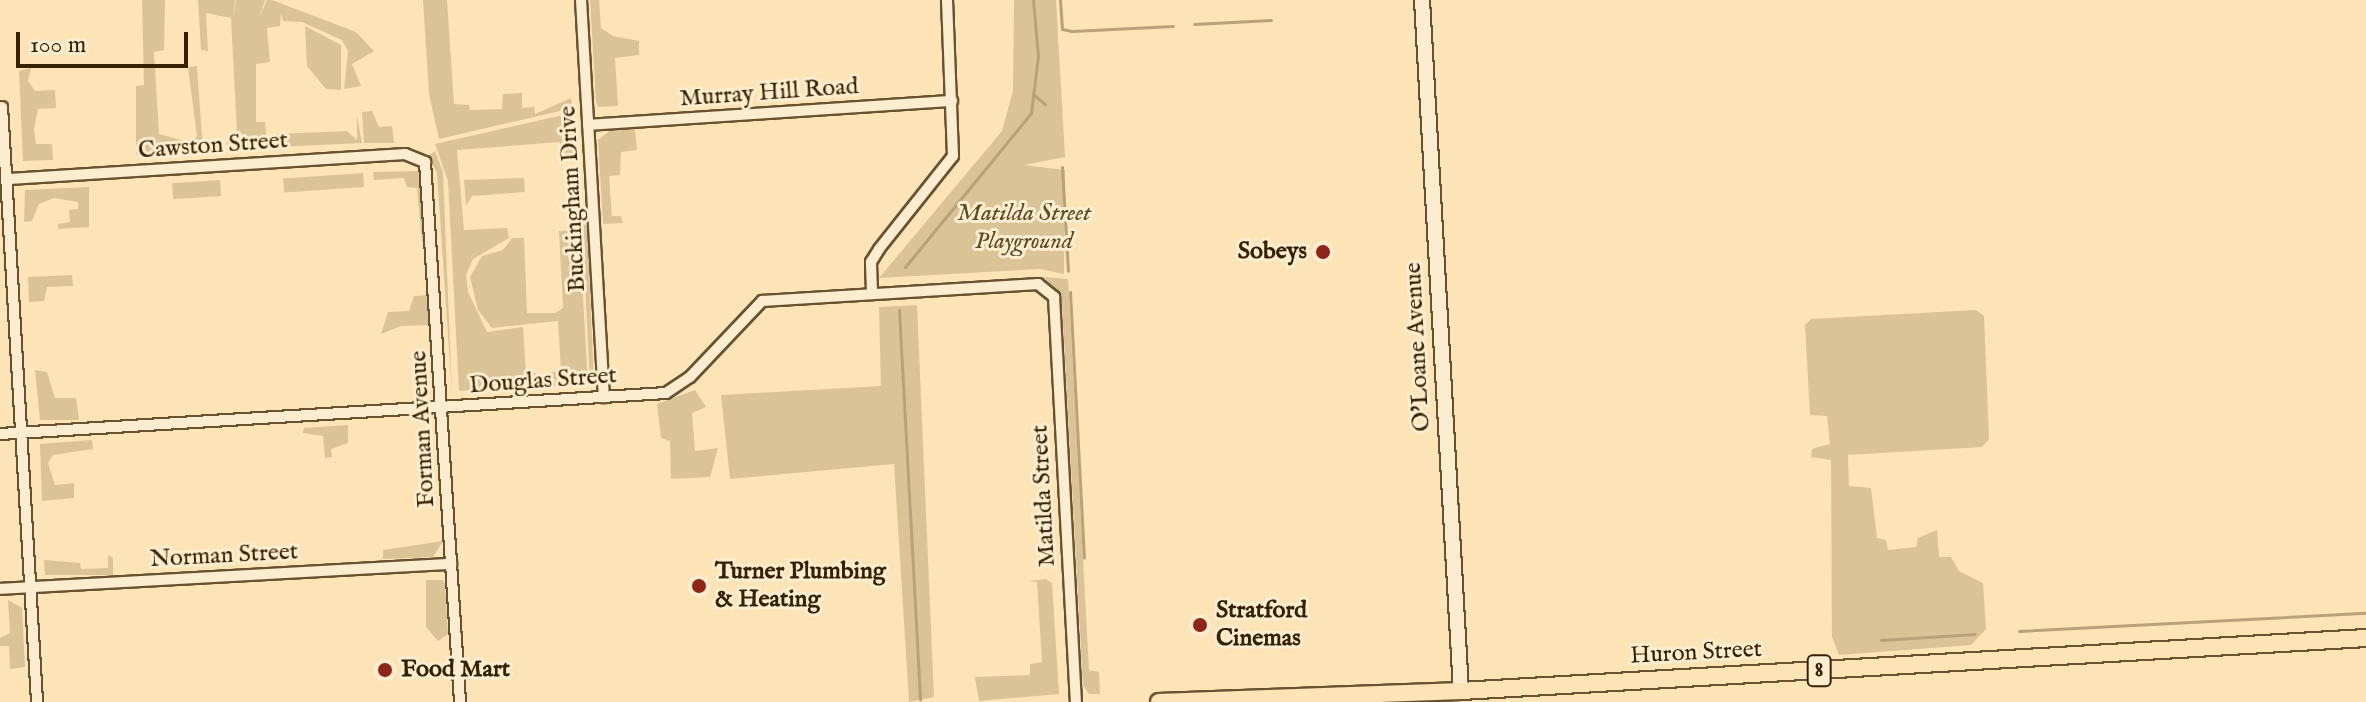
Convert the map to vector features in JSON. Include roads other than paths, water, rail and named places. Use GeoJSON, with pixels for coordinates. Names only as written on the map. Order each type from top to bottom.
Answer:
{"type":"FeatureCollection","features":[{"type":"Feature","properties":{"kind":"main road","name":"Huron Street"},"geometry":{"type":"LineString","coordinates":[[1159,702],[1461,691],[2366,638]]}},
{"type":"Feature","properties":{"kind":"street","name":"Buckingham Drive"},"geometry":{"type":"LineString","coordinates":[[581,0],[604,397]]}},
{"type":"Feature","properties":{"kind":"street"},"geometry":{"type":"LineString","coordinates":[[872,292],[871,262],[953,156],[947,0]]}},
{"type":"Feature","properties":{"kind":"street","name":"O'Loane Avenue"},"geometry":{"type":"LineString","coordinates":[[1422,0],[1461,691]]}},
{"type":"Feature","properties":{"kind":"street","name":"Murray Hill Road"},"geometry":{"type":"LineString","coordinates":[[588,125],[952,101]]}},
{"type":"Feature","properties":{"kind":"street"},"geometry":{"type":"LineString","coordinates":[[2,107],[9,179],[37,702]]}},
{"type":"Feature","properties":{"kind":"street","name":"Cawston Street"},"geometry":{"type":"LineString","coordinates":[[9,179],[419,156]]}},
{"type":"Feature","properties":{"kind":"street","name":"Forman Avenue"},"geometry":{"type":"LineString","coordinates":[[419,156],[428,171],[460,702]]}},
{"type":"Feature","properties":{"kind":"street"},"geometry":{"type":"LineString","coordinates":[[0,275],[14,275]]}},
{"type":"Feature","properties":{"kind":"street","name":"Douglas Street"},"geometry":{"type":"LineString","coordinates":[[0,434],[604,397],[674,390],[762,301],[1038,284],[1050,289]]}},
{"type":"Feature","properties":{"kind":"street","name":"Matilda Street"},"geometry":{"type":"LineString","coordinates":[[1050,289],[1076,702]]}},
{"type":"Feature","properties":{"kind":"street","name":"Norman Street"},"geometry":{"type":"LineString","coordinates":[[0,589],[451,564]]}},
{"type":"Feature","properties":{"kind":"waterway"},"geometry":{"type":"LineString","coordinates":[[905,267],[1031,113],[1038,56],[1033,0]]}},
{"type":"Feature","properties":{"kind":"waterway"},"geometry":{"type":"LineString","coordinates":[[1060,0],[1062,29],[1173,26]]}},
{"type":"Feature","properties":{"kind":"waterway"},"geometry":{"type":"LineString","coordinates":[[1194,24],[1271,20]]}},
{"type":"Feature","properties":{"kind":"waterway"},"geometry":{"type":"LineString","coordinates":[[1033,94],[1045,104]]}},
{"type":"Feature","properties":{"kind":"waterway"},"geometry":{"type":"LineString","coordinates":[[1062,167],[1068,271]]}},
{"type":"Feature","properties":{"kind":"waterway"},"geometry":{"type":"LineString","coordinates":[[1070,292],[1084,558]]}},
{"type":"Feature","properties":{"kind":"waterway"},"geometry":{"type":"LineString","coordinates":[[899,310],[920,699]]}},
{"type":"Feature","properties":{"kind":"waterway"},"geometry":{"type":"LineString","coordinates":[[2019,631],[2366,613]]}},
{"type":"Feature","properties":{"kind":"waterway"},"geometry":{"type":"LineString","coordinates":[[1881,640],[1975,634]]}},
{"type":"Feature","properties":{"kind":"place","name":"Sobeys"},"geometry":{"type":"Point","coordinates":[1323,252]}},
{"type":"Feature","properties":{"kind":"place","name":"Turner Plumbing & Heating"},"geometry":{"type":"Point","coordinates":[699,586]}},
{"type":"Feature","properties":{"kind":"place","name":"Stratford Cinemas"},"geometry":{"type":"Point","coordinates":[1200,625]}},
{"type":"Feature","properties":{"kind":"place","name":"Food Mart"},"geometry":{"type":"Point","coordinates":[385,670]}},
{"type":"Feature","properties":{"kind":"park label","name":"Matilda Street Playground"},"geometry":{"type":"Point","coordinates":[1024,228]}}]}
